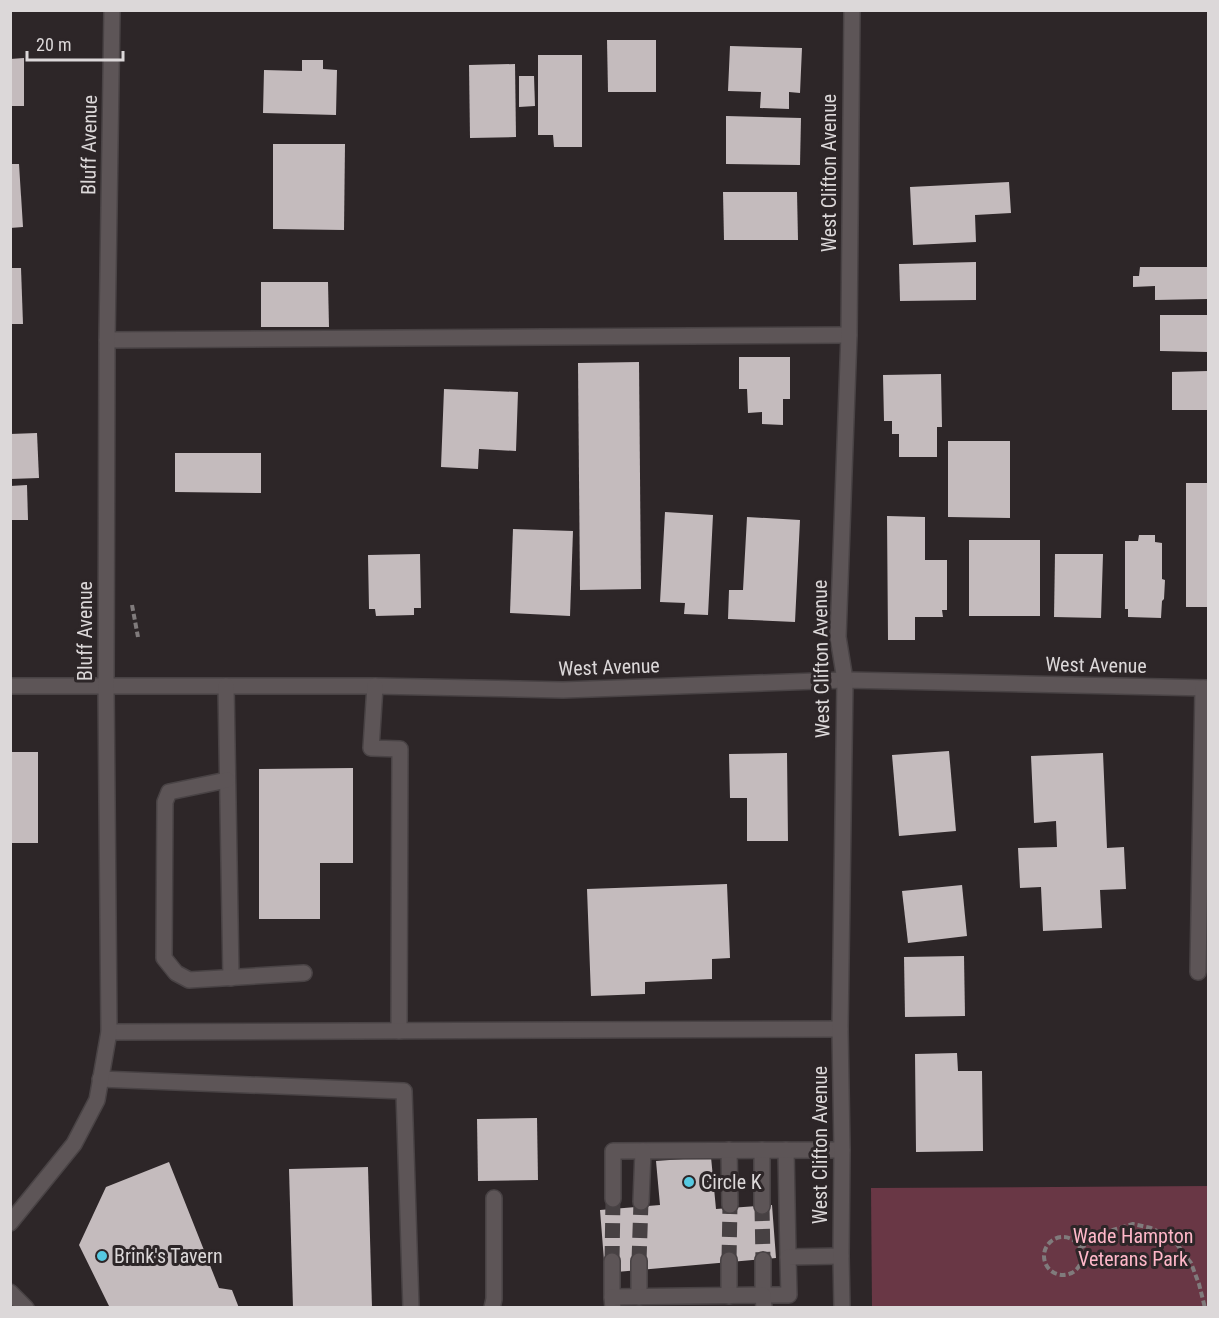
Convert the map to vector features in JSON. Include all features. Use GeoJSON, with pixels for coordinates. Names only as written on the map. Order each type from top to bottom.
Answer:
{"type":"FeatureCollection","features":[{"type":"Feature","properties":{"kind":"street","name":"Bluff Avenue"},"geometry":{"type":"LineString","coordinates":[[10,1223],[74,1144],[97,1100],[109,1032],[106,686],[107,340],[112,10]]}},
{"type":"Feature","properties":{"kind":"street","name":"West Clifton Avenue"},"geometry":{"type":"LineString","coordinates":[[842,1308],[840,1029],[845,680],[838,637],[849,335],[852,10]]}},
{"type":"Feature","properties":{"kind":"street"},"geometry":{"type":"LineString","coordinates":[[107,340],[849,335]]}},
{"type":"Feature","properties":{"kind":"street","name":"West Avenue"},"geometry":{"type":"LineString","coordinates":[[10,686],[375,686],[563,690],[845,680],[1206,688]]}},
{"type":"Feature","properties":{"kind":"street"},"geometry":{"type":"LineString","coordinates":[[226,686],[231,978]]}},
{"type":"Feature","properties":{"kind":"street"},"geometry":{"type":"LineString","coordinates":[[375,686],[371,748],[400,749],[399,1031]]}},
{"type":"Feature","properties":{"kind":"street"},"geometry":{"type":"LineString","coordinates":[[1198,972],[1206,688]]}},
{"type":"Feature","properties":{"kind":"street"},"geometry":{"type":"LineString","coordinates":[[227,780],[169,792],[165,802],[164,958],[176,973],[189,980],[304,973]]}},
{"type":"Feature","properties":{"kind":"street"},"geometry":{"type":"LineString","coordinates":[[109,1032],[840,1029]]}},
{"type":"Feature","properties":{"kind":"street"},"geometry":{"type":"LineString","coordinates":[[100,1079],[404,1091],[411,1308]]}},
{"type":"Feature","properties":{"kind":"street"},"geometry":{"type":"LineString","coordinates":[[729,1150],[730,1205]]}},
{"type":"Feature","properties":{"kind":"street"},"geometry":{"type":"LineString","coordinates":[[762,1150],[762,1206]]}},
{"type":"Feature","properties":{"kind":"street"},"geometry":{"type":"LineString","coordinates":[[612,1261],[613,1303],[639,1297],[729,1296],[763,1301],[789,1295],[786,1150]]}},
{"type":"Feature","properties":{"kind":"street"},"geometry":{"type":"LineString","coordinates":[[613,1199],[613,1151],[842,1150]]}},
{"type":"Feature","properties":{"kind":"street"},"geometry":{"type":"LineString","coordinates":[[641,1202],[643,1151]]}},
{"type":"Feature","properties":{"kind":"street"},"geometry":{"type":"LineString","coordinates":[[492,1308],[494,1299],[494,1198]]}},
{"type":"Feature","properties":{"kind":"street"},"geometry":{"type":"LineString","coordinates":[[788,1257],[841,1256]]}},
{"type":"Feature","properties":{"kind":"street"},"geometry":{"type":"LineString","coordinates":[[639,1260],[639,1297]]}},
{"type":"Feature","properties":{"kind":"street"},"geometry":{"type":"LineString","coordinates":[[729,1260],[729,1296]]}},
{"type":"Feature","properties":{"kind":"street"},"geometry":{"type":"LineString","coordinates":[[763,1260],[763,1301]]}},
{"type":"Feature","properties":{"kind":"street"},"geometry":{"type":"LineString","coordinates":[[10,1292],[26,1308]]}},
{"type":"Feature","properties":{"kind":"path"},"geometry":{"type":"LineString","coordinates":[[1080,1248],[1113,1230],[1133,1224],[1151,1228],[1173,1239],[1191,1263],[1205,1308]]}},
{"type":"Feature","properties":{"kind":"path"},"geometry":{"type":"LineString","coordinates":[[1067,1237],[1080,1248],[1081,1262],[1074,1272],[1063,1276],[1051,1272],[1047,1267],[1044,1255],[1049,1243],[1054,1239],[1067,1237]]}},
{"type":"Feature","properties":{"kind":"green space","name":"Wade Hampton Veterans Park"},"geometry":{"type":"Polygon","coordinates":[[[1208,1186],[1208,1307],[872,1307],[871,1188],[1208,1186]]]}},
{"type":"Feature","properties":{"kind":"building"},"geometry":{"type":"Polygon","coordinates":[[[607,40],[656,40],[656,92],[608,92],[607,40]]]}},
{"type":"Feature","properties":{"kind":"building"},"geometry":{"type":"Polygon","coordinates":[[[730,46],[802,48],[800,93],[789,92],[789,109],[760,108],[761,92],[728,91],[730,46]]]}},
{"type":"Feature","properties":{"kind":"building"},"geometry":{"type":"Polygon","coordinates":[[[538,55],[582,55],[582,147],[554,147],[553,135],[538,135],[538,55]]]}},
{"type":"Feature","properties":{"kind":"building"},"geometry":{"type":"Polygon","coordinates":[[[24,58],[24,106],[10,106],[10,59],[24,58]]]}},
{"type":"Feature","properties":{"kind":"building"},"geometry":{"type":"Polygon","coordinates":[[[302,60],[323,60],[323,69],[337,70],[336,115],[263,113],[264,70],[302,71],[302,60]]]}},
{"type":"Feature","properties":{"kind":"building"},"geometry":{"type":"Polygon","coordinates":[[[515,64],[516,137],[470,138],[469,65],[515,64]]]}},
{"type":"Feature","properties":{"kind":"building"},"geometry":{"type":"Polygon","coordinates":[[[519,76],[534,76],[535,106],[519,107],[519,76]]]}},
{"type":"Feature","properties":{"kind":"building"},"geometry":{"type":"Polygon","coordinates":[[[726,116],[801,118],[800,165],[726,164],[726,116]]]}},
{"type":"Feature","properties":{"kind":"building"},"geometry":{"type":"Polygon","coordinates":[[[273,144],[345,144],[344,230],[273,229],[273,144]]]}},
{"type":"Feature","properties":{"kind":"building"},"geometry":{"type":"Polygon","coordinates":[[[10,164],[19,164],[23,227],[10,228],[10,164]]]}},
{"type":"Feature","properties":{"kind":"building"},"geometry":{"type":"Polygon","coordinates":[[[1009,182],[1011,213],[975,215],[976,242],[913,245],[910,187],[1009,182]]]}},
{"type":"Feature","properties":{"kind":"building"},"geometry":{"type":"Polygon","coordinates":[[[723,192],[797,192],[798,240],[724,240],[723,192]]]}},
{"type":"Feature","properties":{"kind":"building"},"geometry":{"type":"Polygon","coordinates":[[[976,262],[976,300],[900,301],[899,264],[976,262]]]}},
{"type":"Feature","properties":{"kind":"building"},"geometry":{"type":"Polygon","coordinates":[[[1140,267],[1208,267],[1208,299],[1155,300],[1155,286],[1133,287],[1133,276],[1139,276],[1140,267]]]}},
{"type":"Feature","properties":{"kind":"building"},"geometry":{"type":"Polygon","coordinates":[[[10,268],[21,268],[23,324],[10,324],[10,268]]]}},
{"type":"Feature","properties":{"kind":"building"},"geometry":{"type":"Polygon","coordinates":[[[261,282],[328,282],[329,327],[261,327],[261,282]]]}},
{"type":"Feature","properties":{"kind":"building"},"geometry":{"type":"Polygon","coordinates":[[[1160,315],[1208,315],[1208,352],[1160,351],[1160,315]]]}},
{"type":"Feature","properties":{"kind":"building"},"geometry":{"type":"Polygon","coordinates":[[[739,357],[790,357],[790,399],[783,399],[783,425],[762,424],[762,412],[748,413],[747,389],[739,389],[739,357]]]}},
{"type":"Feature","properties":{"kind":"building"},"geometry":{"type":"Polygon","coordinates":[[[639,362],[641,589],[580,590],[578,363],[639,362]]]}},
{"type":"Feature","properties":{"kind":"building"},"geometry":{"type":"Polygon","coordinates":[[[1208,371],[1208,410],[1172,410],[1172,372],[1208,371]]]}},
{"type":"Feature","properties":{"kind":"building"},"geometry":{"type":"Polygon","coordinates":[[[941,374],[942,427],[937,427],[937,457],[899,457],[899,434],[892,434],[892,421],[884,421],[883,375],[941,374]]]}},
{"type":"Feature","properties":{"kind":"building"},"geometry":{"type":"Polygon","coordinates":[[[444,389],[518,392],[516,451],[479,449],[478,469],[441,467],[444,389]]]}},
{"type":"Feature","properties":{"kind":"building"},"geometry":{"type":"Polygon","coordinates":[[[37,433],[39,478],[10,479],[10,434],[37,433]]]}},
{"type":"Feature","properties":{"kind":"building"},"geometry":{"type":"Polygon","coordinates":[[[948,441],[1010,441],[1010,518],[948,517],[948,441]]]}},
{"type":"Feature","properties":{"kind":"building"},"geometry":{"type":"Polygon","coordinates":[[[175,453],[261,453],[261,493],[175,492],[175,453]]]}},
{"type":"Feature","properties":{"kind":"building"},"geometry":{"type":"Polygon","coordinates":[[[1186,483],[1208,483],[1208,607],[1186,607],[1186,483]]]}},
{"type":"Feature","properties":{"kind":"building"},"geometry":{"type":"Polygon","coordinates":[[[27,485],[28,520],[10,520],[10,486],[27,485]]]}},
{"type":"Feature","properties":{"kind":"building"},"geometry":{"type":"Polygon","coordinates":[[[665,512],[713,515],[708,615],[684,614],[685,603],[660,602],[665,512]]]}},
{"type":"Feature","properties":{"kind":"building"},"geometry":{"type":"Polygon","coordinates":[[[887,516],[925,517],[925,560],[947,560],[947,610],[942,610],[943,617],[915,617],[915,640],[888,640],[887,516]]]}},
{"type":"Feature","properties":{"kind":"building"},"geometry":{"type":"Polygon","coordinates":[[[747,517],[800,520],[795,622],[728,619],[729,590],[743,590],[747,517]]]}},
{"type":"Feature","properties":{"kind":"building"},"geometry":{"type":"Polygon","coordinates":[[[513,529],[573,531],[570,616],[510,613],[513,529]]]}},
{"type":"Feature","properties":{"kind":"building"},"geometry":{"type":"Polygon","coordinates":[[[1139,535],[1155,535],[1155,542],[1162,543],[1162,579],[1165,580],[1161,618],[1128,617],[1128,609],[1125,609],[1125,541],[1138,541],[1139,535]]]}},
{"type":"Feature","properties":{"kind":"building"},"geometry":{"type":"Polygon","coordinates":[[[969,540],[1040,540],[1040,616],[969,616],[969,540]]]}},
{"type":"Feature","properties":{"kind":"building"},"geometry":{"type":"Polygon","coordinates":[[[420,554],[421,608],[414,608],[414,615],[376,616],[375,609],[369,609],[368,555],[420,554]]]}},
{"type":"Feature","properties":{"kind":"building"},"geometry":{"type":"Polygon","coordinates":[[[1055,554],[1103,554],[1101,618],[1054,617],[1055,554]]]}},
{"type":"Feature","properties":{"kind":"building"},"geometry":{"type":"Polygon","coordinates":[[[949,751],[956,831],[899,836],[892,755],[949,751]]]}},
{"type":"Feature","properties":{"kind":"building"},"geometry":{"type":"Polygon","coordinates":[[[10,752],[38,752],[38,843],[10,843],[10,752]]]}},
{"type":"Feature","properties":{"kind":"building"},"geometry":{"type":"Polygon","coordinates":[[[787,753],[788,841],[747,841],[747,798],[730,798],[729,754],[787,753]]]}},
{"type":"Feature","properties":{"kind":"building"},"geometry":{"type":"Polygon","coordinates":[[[1103,753],[1107,848],[1124,847],[1126,889],[1100,890],[1102,928],[1043,931],[1041,887],[1020,888],[1018,848],[1057,847],[1056,821],[1034,823],[1031,756],[1103,753]]]}},
{"type":"Feature","properties":{"kind":"building"},"geometry":{"type":"Polygon","coordinates":[[[353,768],[353,863],[320,863],[320,919],[259,919],[259,769],[353,768]]]}},
{"type":"Feature","properties":{"kind":"building"},"geometry":{"type":"Polygon","coordinates":[[[727,884],[730,958],[712,959],[712,979],[645,982],[645,994],[591,996],[587,889],[727,884]]]}},
{"type":"Feature","properties":{"kind":"building"},"geometry":{"type":"Polygon","coordinates":[[[962,885],[967,936],[908,943],[902,891],[962,885]]]}},
{"type":"Feature","properties":{"kind":"building"},"geometry":{"type":"Polygon","coordinates":[[[964,956],[965,1016],[905,1017],[904,957],[964,956]]]}},
{"type":"Feature","properties":{"kind":"building"},"geometry":{"type":"Polygon","coordinates":[[[957,1053],[958,1071],[982,1071],[983,1151],[916,1152],[915,1054],[957,1053]]]}},
{"type":"Feature","properties":{"kind":"building"},"geometry":{"type":"Polygon","coordinates":[[[537,1118],[538,1180],[478,1181],[477,1119],[537,1118]]]}},
{"type":"Feature","properties":{"kind":"building","name":"Circle K"},"geometry":{"type":"Polygon","coordinates":[[[711,1157],[716,1209],[772,1205],[776,1258],[605,1273],[600,1210],[660,1205],[656,1161],[711,1157]]]}},
{"type":"Feature","properties":{"kind":"building"},"geometry":{"type":"Polygon","coordinates":[[[169,1162],[219,1288],[232,1290],[239,1308],[110,1308],[79,1245],[106,1187],[169,1162]]]}},
{"type":"Feature","properties":{"kind":"building"},"geometry":{"type":"Polygon","coordinates":[[[368,1167],[372,1308],[293,1308],[289,1169],[368,1167]]]}},
{"type":"Feature","properties":{"kind":"tunnel"},"geometry":{"type":"LineString","coordinates":[[612,1261],[613,1199]]}},
{"type":"Feature","properties":{"kind":"tunnel"},"geometry":{"type":"LineString","coordinates":[[639,1261],[641,1202]]}},
{"type":"Feature","properties":{"kind":"tunnel"},"geometry":{"type":"LineString","coordinates":[[729,1260],[730,1205]]}},
{"type":"Feature","properties":{"kind":"tunnel"},"geometry":{"type":"LineString","coordinates":[[762,1206],[763,1260]]}},
{"type":"Feature","properties":{"kind":"place","name":"Circle K"},"geometry":{"type":"Point","coordinates":[689,1182]}},
{"type":"Feature","properties":{"kind":"place","name":"Brink's Tavern"},"geometry":{"type":"Point","coordinates":[102,1256]}}]}
